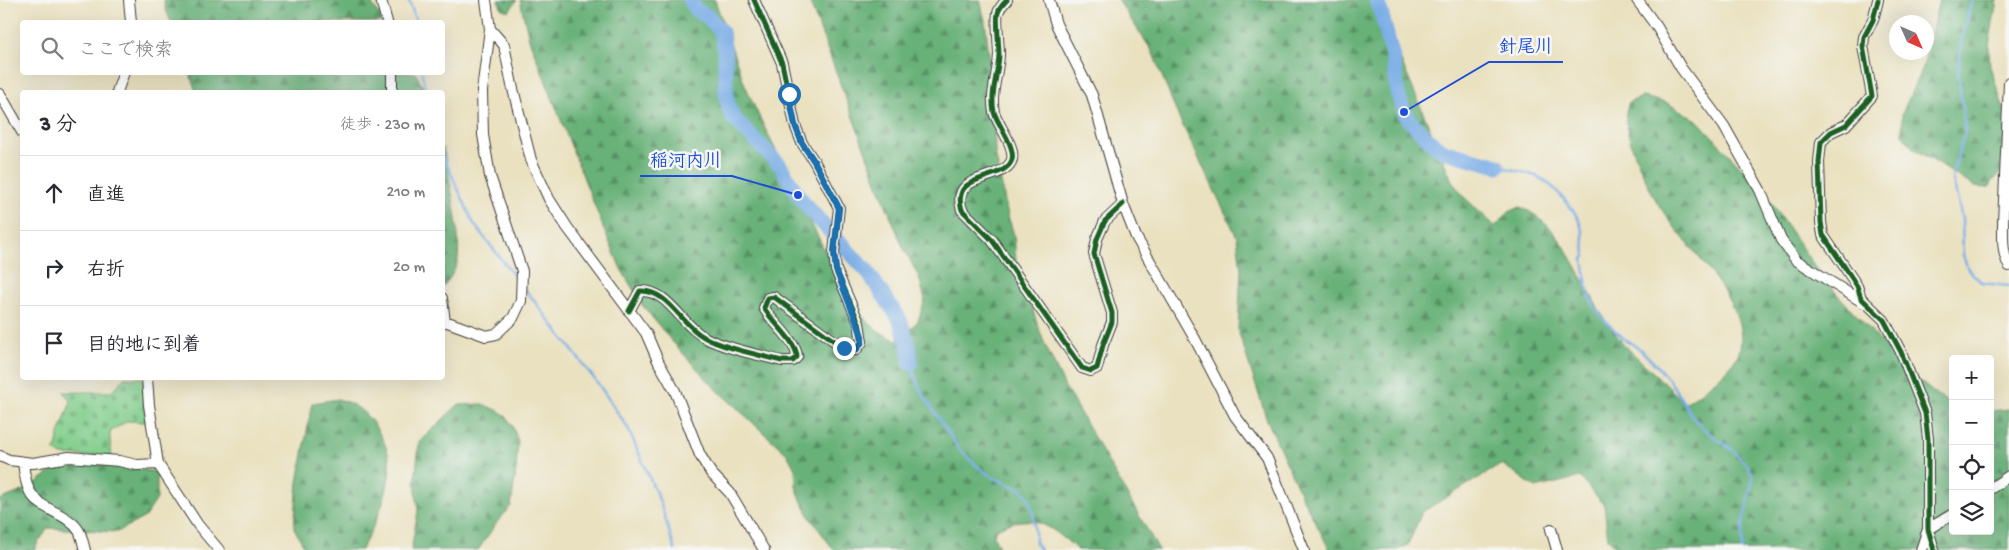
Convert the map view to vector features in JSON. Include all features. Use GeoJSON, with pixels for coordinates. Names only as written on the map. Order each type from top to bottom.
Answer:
{"type":"FeatureCollection","features":[{"type":"Feature","properties":{"kind":"street"},"geometry":{"type":"LineString","coordinates":[[129,0],[131,20]]}},
{"type":"Feature","properties":{"kind":"street"},"geometry":{"type":"LineString","coordinates":[[381,0],[386,20]]}},
{"type":"Feature","properties":{"kind":"street"},"geometry":{"type":"LineString","coordinates":[[445,321],[486,336],[496,334],[513,318],[521,301],[522,271],[490,176],[482,135],[482,91],[490,29],[486,0]]}},
{"type":"Feature","properties":{"kind":"street"},"geometry":{"type":"LineString","coordinates":[[629,311],[640,291],[648,290],[660,297],[702,337],[782,361],[793,361],[797,357],[797,350],[764,308],[768,298],[774,297],[844,348],[856,350],[862,342],[862,336],[836,270],[834,252],[840,214],[835,200],[802,143],[795,125],[782,63],[754,0]]}},
{"type":"Feature","properties":{"kind":"street"},"geometry":{"type":"LineString","coordinates":[[1006,0],[997,13],[999,58],[993,99],[994,113],[1013,152],[1011,162],[1004,169],[974,180],[963,191],[960,203],[962,210],[992,240],[1082,368],[1091,371],[1096,368],[1112,322],[1112,313],[1094,254],[1097,239],[1105,221],[1123,204]]}},
{"type":"Feature","properties":{"kind":"street"},"geometry":{"type":"LineString","coordinates":[[1049,0],[1056,24],[1092,95],[1123,204],[1136,237],[1195,339],[1235,416],[1267,458],[1304,550]]}},
{"type":"Feature","properties":{"kind":"street"},"geometry":{"type":"LineString","coordinates":[[1637,0],[1681,68],[1724,126],[1760,190],[1781,240],[1796,260],[1871,307]]}},
{"type":"Feature","properties":{"kind":"street"},"geometry":{"type":"LineString","coordinates":[[1878,0],[1874,20],[1864,37],[1863,46],[1872,96],[1846,125],[1831,132],[1821,142],[1819,162],[1820,222],[1823,236],[1857,286],[1861,298],[1884,320],[1896,344],[1924,413],[1928,439],[1928,529],[1934,550]]}},
{"type":"Feature","properties":{"kind":"street"},"geometry":{"type":"LineString","coordinates":[[490,29],[504,45],[531,160],[549,199],[566,227],[646,333],[675,392],[700,455],[710,472],[730,493],[764,550]]}},
{"type":"Feature","properties":{"kind":"street"},"geometry":{"type":"LineString","coordinates":[[118,90],[123,75]]}},
{"type":"Feature","properties":{"kind":"street"},"geometry":{"type":"LineString","coordinates":[[392,75],[392,90]]}},
{"type":"Feature","properties":{"kind":"street"},"geometry":{"type":"LineString","coordinates":[[2009,82],[2003,243],[2009,266]]}},
{"type":"Feature","properties":{"kind":"street"},"geometry":{"type":"LineString","coordinates":[[0,94],[20,129]]}},
{"type":"Feature","properties":{"kind":"street"},"geometry":{"type":"LineString","coordinates":[[147,380],[158,464],[198,525],[218,550]]}},
{"type":"Feature","properties":{"kind":"street"},"geometry":{"type":"LineString","coordinates":[[0,456],[33,463],[69,457],[119,461],[137,465],[158,464]]}},
{"type":"Feature","properties":{"kind":"street"},"geometry":{"type":"LineString","coordinates":[[23,462],[30,493],[44,506],[80,531],[84,550]]}},
{"type":"Feature","properties":{"kind":"street"},"geometry":{"type":"LineString","coordinates":[[1994,486],[2009,476]]}},
{"type":"Feature","properties":{"kind":"street"},"geometry":{"type":"LineString","coordinates":[[1921,550],[1928,529],[1949,516]]}},
{"type":"Feature","properties":{"kind":"street"},"geometry":{"type":"LineString","coordinates":[[1550,529],[1557,550]]}},
{"type":"Feature","properties":{"kind":"green space"},"geometry":{"type":"Polygon","coordinates":[[[164,0],[368,0],[385,20],[170,20],[164,0]]]}},
{"type":"Feature","properties":{"kind":"green space"},"geometry":{"type":"Polygon","coordinates":[[[498,0],[517,0],[509,11],[502,9],[498,0]]]}},
{"type":"Feature","properties":{"kind":"green space"},"geometry":{"type":"Polygon","coordinates":[[[520,0],[715,0],[743,80],[756,110],[848,298],[869,323],[896,340],[904,336],[918,321],[925,300],[919,277],[903,247],[880,190],[809,0],[980,0],[985,21],[993,86],[995,152],[1008,216],[1014,235],[1016,260],[1043,340],[1065,387],[1159,550],[1078,550],[1049,527],[1040,523],[1020,521],[995,530],[994,536],[1000,550],[834,550],[811,519],[801,500],[796,486],[795,469],[787,454],[714,387],[669,338],[643,306],[621,269],[529,39],[520,0]]]}},
{"type":"Feature","properties":{"kind":"green space"},"geometry":{"type":"Polygon","coordinates":[[[1118,0],[1379,0],[1385,23],[1453,183],[1464,197],[1495,226],[1509,212],[1520,207],[1537,217],[1552,230],[1575,265],[1605,320],[1617,336],[1684,404],[1717,379],[1732,364],[1740,348],[1740,332],[1736,315],[1728,298],[1665,214],[1651,190],[1639,166],[1631,143],[1627,130],[1626,116],[1629,102],[1643,97],[1667,103],[1697,120],[1765,193],[1808,257],[1837,294],[1911,374],[1939,397],[1949,402],[1949,535],[1994,535],[1994,411],[2009,409],[2009,550],[1619,550],[1608,539],[1604,505],[1580,477],[1536,488],[1502,464],[1422,512],[1408,545],[1397,550],[1330,550],[1302,497],[1267,420],[1238,330],[1241,269],[1237,237],[1179,118],[1152,51],[1118,0]]]}},
{"type":"Feature","properties":{"kind":"green space"},"geometry":{"type":"Polygon","coordinates":[[[1939,0],[1997,0],[1989,46],[1990,66],[2009,125],[2009,163],[1987,188],[1975,187],[1913,148],[1902,134],[1902,114],[1925,60],[1934,60],[1934,21],[1939,0]]]}},
{"type":"Feature","properties":{"kind":"green space"},"geometry":{"type":"Polygon","coordinates":[[[191,75],[417,75],[424,90],[195,90],[191,75]]]}},
{"type":"Feature","properties":{"kind":"green space"},"geometry":{"type":"Polygon","coordinates":[[[445,157],[458,242],[457,264],[445,284],[445,157]]]}},
{"type":"Feature","properties":{"kind":"green space"},"geometry":{"type":"Polygon","coordinates":[[[122,380],[143,380],[146,422],[127,421],[110,432],[112,457],[61,455],[55,451],[71,402],[64,392],[112,392],[122,380]]]}},
{"type":"Feature","properties":{"kind":"green space"},"geometry":{"type":"Polygon","coordinates":[[[338,399],[350,403],[367,416],[384,441],[390,469],[386,493],[377,518],[361,550],[306,550],[294,528],[298,482],[312,403],[338,399]]]}},
{"type":"Feature","properties":{"kind":"green space"},"geometry":{"type":"Polygon","coordinates":[[[482,404],[505,415],[512,425],[518,441],[511,506],[478,550],[411,550],[418,511],[415,482],[419,442],[458,405],[482,404]]]}},
{"type":"Feature","properties":{"kind":"green space"},"geometry":{"type":"Polygon","coordinates":[[[65,462],[126,467],[157,472],[157,499],[145,517],[117,532],[48,528],[36,546],[36,550],[0,550],[0,500],[27,489],[65,462]]]}},
{"type":"Feature","properties":{"kind":"waterway"},"geometry":{"type":"LineString","coordinates":[[409,0],[415,20]]}},
{"type":"Feature","properties":{"kind":"waterway"},"geometry":{"type":"LineString","coordinates":[[690,0],[697,11],[707,16],[722,32],[726,92],[728,106],[733,118],[780,165],[798,195],[867,271],[900,320],[909,347],[911,363]]}},
{"type":"Feature","properties":{"kind":"waterway"},"geometry":{"type":"LineString","coordinates":[[1376,0],[1393,58],[1398,95],[1407,118],[1433,144],[1446,152],[1498,166]]}},
{"type":"Feature","properties":{"kind":"waterway"},"geometry":{"type":"LineString","coordinates":[[1972,0],[1962,39],[1958,73],[1965,131],[1952,176],[1962,219],[1963,255],[1968,269],[1982,283],[2009,286]]}},
{"type":"Feature","properties":{"kind":"waterway"},"geometry":{"type":"LineString","coordinates":[[423,75],[426,90]]}},
{"type":"Feature","properties":{"kind":"waterway"},"geometry":{"type":"LineString","coordinates":[[445,161],[474,224],[518,281]]}},
{"type":"Feature","properties":{"kind":"waterway"},"geometry":{"type":"LineString","coordinates":[[1498,166],[1540,178],[1551,185],[1567,203],[1582,229],[1585,256],[1583,259],[1588,293],[1595,308],[1606,322],[1623,338],[1640,349],[1656,365],[1670,381],[1693,418],[1710,434],[1733,450],[1749,468],[1753,478],[1743,524],[1742,550]]}},
{"type":"Feature","properties":{"kind":"waterway"},"geometry":{"type":"LineString","coordinates":[[525,289],[599,385],[628,428],[660,502],[675,550]]}},
{"type":"Feature","properties":{"kind":"waterway"},"geometry":{"type":"LineString","coordinates":[[911,363],[919,388],[959,449],[978,467],[992,477],[1022,490],[1029,499],[1033,513],[1036,544],[1040,550]]}},
{"type":"Feature","properties":{"kind":"cycle path"},"geometry":{"type":"LineString","coordinates":[[629,311],[640,291],[650,292],[667,302],[696,332],[712,341],[731,348],[782,361],[793,361],[797,357],[793,345],[764,308],[768,298],[774,297],[844,348],[856,350],[862,342],[859,323],[836,270],[834,252],[839,208],[814,161],[802,143],[795,125],[782,63],[754,0]]}},
{"type":"Feature","properties":{"kind":"cycle path"},"geometry":{"type":"LineString","coordinates":[[1007,0],[997,16],[999,55],[993,105],[996,118],[1010,144],[1012,151],[1011,162],[1006,168],[978,179],[963,189],[960,198],[962,210],[992,240],[1082,368],[1091,371],[1097,368],[1112,322],[1112,313],[1094,254],[1097,239],[1105,221],[1123,204]]}},
{"type":"Feature","properties":{"kind":"cycle path"},"geometry":{"type":"LineString","coordinates":[[1878,0],[1873,20],[1864,37],[1863,46],[1872,96],[1846,125],[1831,132],[1821,142],[1819,162],[1821,222],[1823,235],[1857,286],[1861,298],[1884,320],[1901,352],[1925,413],[1928,439],[1928,529],[1934,550]]}},
{"type":"Feature","properties":{"kind":"place","name":"針尾川"},"geometry":{"type":"Point","coordinates":[1404,112]}},
{"type":"Feature","properties":{"kind":"place","name":"稲河内川"},"geometry":{"type":"Point","coordinates":[798,195]}},
{"type":"Feature","properties":{"kind":"route"},"geometry":{"type":"LineString","coordinates":[[789,94],[795,125],[802,143],[814,161],[839,208],[840,214],[834,252],[836,270],[842,288],[859,323],[862,336],[862,342],[856,350],[844,348]]}}]}
